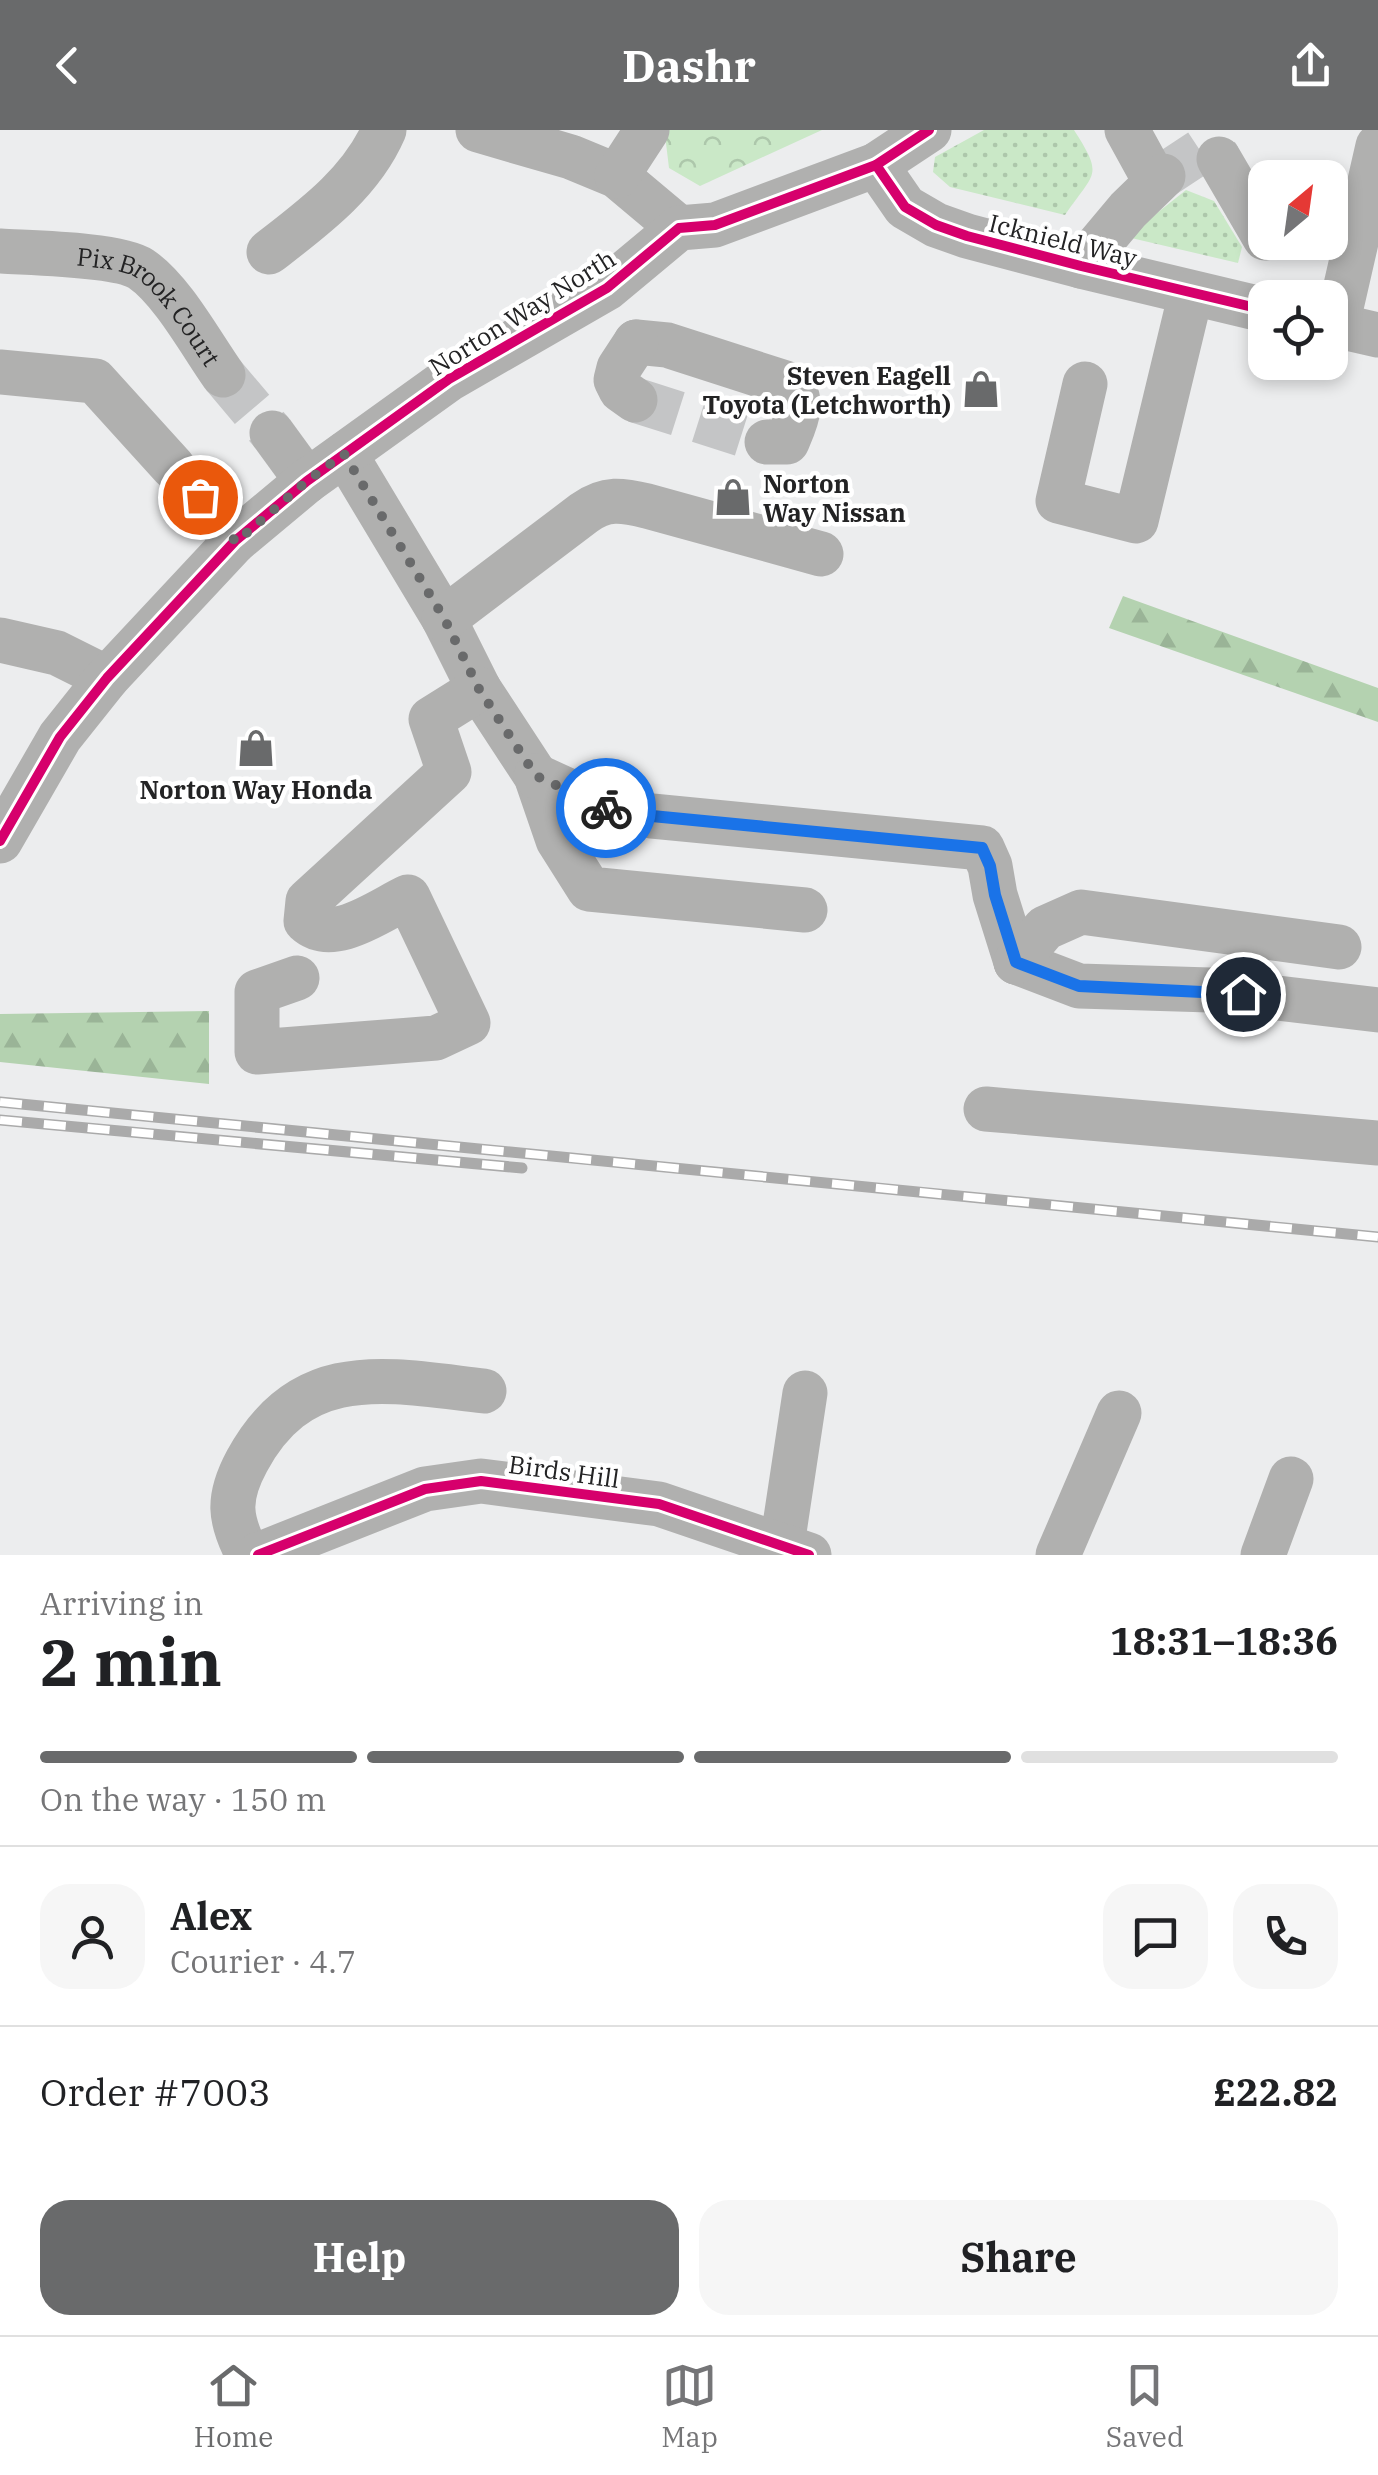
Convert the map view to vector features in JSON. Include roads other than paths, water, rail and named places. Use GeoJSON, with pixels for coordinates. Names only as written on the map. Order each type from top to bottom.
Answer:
{"type":"FeatureCollection","features":[{"type":"Feature","properties":{"kind":"street"},"geometry":{"type":"LineString","coordinates":[[268,252],[315,217],[358,174],[384,130]]}},
{"type":"Feature","properties":{"kind":"street"},"geometry":{"type":"LineString","coordinates":[[478,130],[571,157],[618,176],[680,228],[715,225],[876,166],[930,130]]}},
{"type":"Feature","properties":{"kind":"street"},"geometry":{"type":"LineString","coordinates":[[618,176],[647,130]]}},
{"type":"Feature","properties":{"kind":"street"},"geometry":{"type":"LineString","coordinates":[[1081,266],[1159,179],[1127,130]]}},
{"type":"Feature","properties":{"kind":"street"},"geometry":{"type":"LineString","coordinates":[[1348,328],[1378,146]]}},
{"type":"Feature","properties":{"kind":"street"},"geometry":{"type":"LineString","coordinates":[[1218,160],[1248,210]]}},
{"type":"Feature","properties":{"kind":"street","name":"Icknield Way"},"geometry":{"type":"LineString","coordinates":[[876,166],[905,207],[921,218],[966,236],[1248,306]]}},
{"type":"Feature","properties":{"kind":"street","name":"Norton Way North"},"geometry":{"type":"LineString","coordinates":[[0,841],[60,737],[106,678],[236,542],[307,481],[450,378],[608,288],[680,228]]}},
{"type":"Feature","properties":{"kind":"street","name":"Pix Brook Court"},"geometry":{"type":"LineString","coordinates":[[0,250],[117,261],[143,270],[170,300],[223,376]]}},
{"type":"Feature","properties":{"kind":"street"},"geometry":{"type":"LineString","coordinates":[[608,288],[636,342]]}},
{"type":"Feature","properties":{"kind":"street"},"geometry":{"type":"LineString","coordinates":[[1086,384],[1058,502],[1136,521],[1191,293]]}},
{"type":"Feature","properties":{"kind":"street"},"geometry":{"type":"LineString","coordinates":[[635,400],[621,390],[616,380],[636,342]]}},
{"type":"Feature","properties":{"kind":"street"},"geometry":{"type":"LineString","coordinates":[[636,342],[667,345],[796,390],[800,400],[787,442],[767,442]]}},
{"type":"Feature","properties":{"kind":"street"},"geometry":{"type":"LineString","coordinates":[[0,372],[95,381],[236,542]]}},
{"type":"Feature","properties":{"kind":"street"},"geometry":{"type":"LineString","coordinates":[[272,433],[307,481]]}},
{"type":"Feature","properties":{"kind":"street"},"geometry":{"type":"LineString","coordinates":[[344,454],[444,618],[479,689],[536,776],[558,840],[589,890],[806,910]]}},
{"type":"Feature","properties":{"kind":"street"},"geometry":{"type":"LineString","coordinates":[[444,618],[584,512],[609,500],[648,506],[822,554]]}},
{"type":"Feature","properties":{"kind":"street"},"geometry":{"type":"LineString","coordinates":[[0,640],[57,653],[106,678]]}},
{"type":"Feature","properties":{"kind":"street"},"geometry":{"type":"LineString","coordinates":[[297,978],[257,992],[257,1052],[436,1038],[468,1024],[408,898],[334,932],[314,928],[306,921],[308,901],[449,772],[431,718],[479,689]]}},
{"type":"Feature","properties":{"kind":"street"},"geometry":{"type":"LineString","coordinates":[[536,776],[606,808],[652,816],[982,848],[1016,962]]}},
{"type":"Feature","properties":{"kind":"street"},"geometry":{"type":"LineString","coordinates":[[1016,962],[1046,928],[1082,912],[1339,947]]}},
{"type":"Feature","properties":{"kind":"street"},"geometry":{"type":"LineString","coordinates":[[1016,962],[1079,986],[1210,990],[1378,1010]]}},
{"type":"Feature","properties":{"kind":"street"},"geometry":{"type":"LineString","coordinates":[[986,1109],[1378,1142]]}},
{"type":"Feature","properties":{"kind":"street"},"geometry":{"type":"LineString","coordinates":[[248,1555],[234,1529],[234,1488],[258,1440],[295,1403],[314,1392],[369,1379],[484,1391]]}},
{"type":"Feature","properties":{"kind":"street"},"geometry":{"type":"LineString","coordinates":[[795,1550],[805,1392]]}},
{"type":"Feature","properties":{"kind":"street"},"geometry":{"type":"LineString","coordinates":[[1058,1555],[1119,1413]]}},
{"type":"Feature","properties":{"kind":"street"},"geometry":{"type":"LineString","coordinates":[[1263,1555],[1291,1479]]}},
{"type":"Feature","properties":{"kind":"street","name":"Birds Hill"},"geometry":{"type":"LineString","coordinates":[[258,1555],[351,1539],[424,1489],[480,1480],[658,1504],[795,1550]]}},
{"type":"Feature","properties":{"kind":"tunnel"},"geometry":{"type":"LineString","coordinates":[[1163,176],[1210,145],[1219,159]]}},
{"type":"Feature","properties":{"kind":"tunnel"},"geometry":{"type":"LineString","coordinates":[[223,375],[272,433]]}},
{"type":"Feature","properties":{"kind":"tunnel"},"geometry":{"type":"LineString","coordinates":[[635,400],[767,442]]}},
{"type":"Feature","properties":{"kind":"railway"},"geometry":{"type":"LineString","coordinates":[[0,1102],[1378,1237]]}},
{"type":"Feature","properties":{"kind":"railway"},"geometry":{"type":"LineString","coordinates":[[0,1120],[522,1168]]}},
{"type":"Feature","properties":{"kind":"place","name":"Steven Eagell Toyota (Letchworth)"},"geometry":{"type":"Point","coordinates":[981,389]}},
{"type":"Feature","properties":{"kind":"place","name":"Norton Way Nissan"},"geometry":{"type":"Point","coordinates":[733,497]}},
{"type":"Feature","properties":{"kind":"place","name":"Norton Way Honda"},"geometry":{"type":"Point","coordinates":[256,748]}}]}
